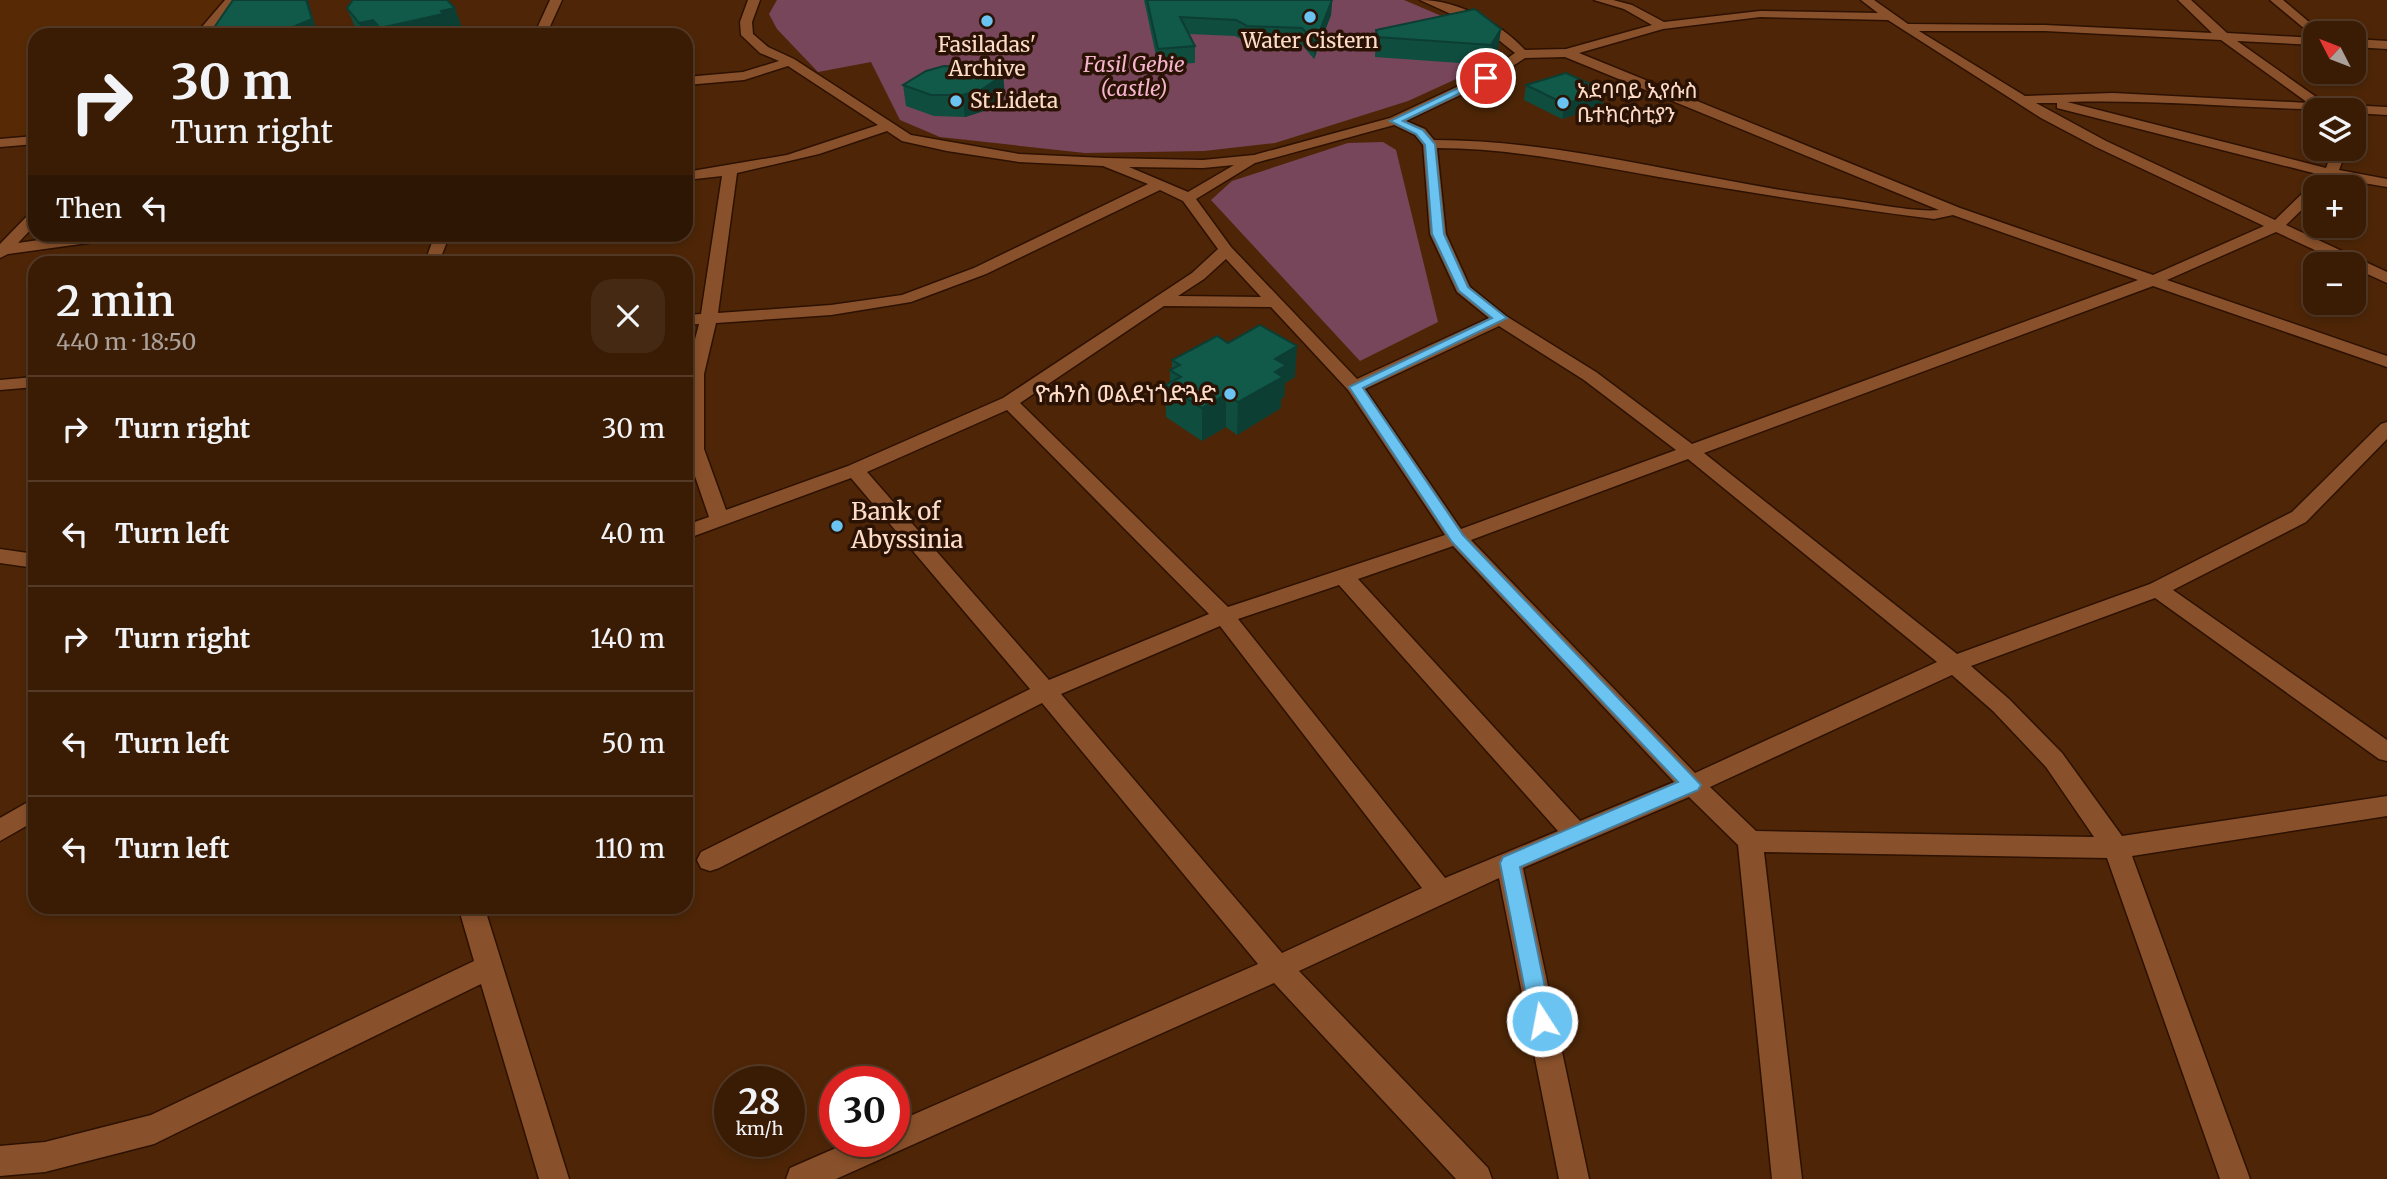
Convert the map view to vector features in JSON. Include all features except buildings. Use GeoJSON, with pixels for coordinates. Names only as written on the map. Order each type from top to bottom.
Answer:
{"type":"FeatureCollection","features":[{"type":"Feature","properties":{"kind":"street"},"geometry":{"type":"LineString","coordinates":[[207,28],[231,0]]}},
{"type":"Feature","properties":{"kind":"street"},"geometry":{"type":"LineString","coordinates":[[543,28],[556,0]]}},
{"type":"Feature","properties":{"kind":"street"},"geometry":{"type":"LineString","coordinates":[[754,0],[747,22],[747,35],[764,50],[790,62],[907,138],[1020,158],[1203,164],[1255,159],[1395,121],[1486,78],[1522,54],[1567,53],[1662,26],[1760,14],[1892,17]]}},
{"type":"Feature","properties":{"kind":"street"},"geometry":{"type":"LineString","coordinates":[[1426,0],[1494,30],[1513,42],[1522,54]]}},
{"type":"Feature","properties":{"kind":"street"},"geometry":{"type":"LineString","coordinates":[[1600,0],[1625,3],[1662,26]]}},
{"type":"Feature","properties":{"kind":"street"},"geometry":{"type":"LineString","coordinates":[[1867,0],[2021,100],[2101,144],[2387,278]]}},
{"type":"Feature","properties":{"kind":"street"},"geometry":{"type":"LineString","coordinates":[[2184,0],[2223,36],[2309,98]]}},
{"type":"Feature","properties":{"kind":"street"},"geometry":{"type":"LineString","coordinates":[[2276,0],[2303,22]]}},
{"type":"Feature","properties":{"kind":"street"},"geometry":{"type":"LineString","coordinates":[[1905,27],[2045,28],[2303,40]]}},
{"type":"Feature","properties":{"kind":"street"},"geometry":{"type":"LineString","coordinates":[[2366,44],[2387,45]]}},
{"type":"Feature","properties":{"kind":"street"},"geometry":{"type":"LineString","coordinates":[[1567,53],[1955,212],[2387,362]]}},
{"type":"Feature","properties":{"kind":"street"},"geometry":{"type":"LineString","coordinates":[[693,80],[744,76],[790,62]]}},
{"type":"Feature","properties":{"kind":"street"},"geometry":{"type":"LineString","coordinates":[[2021,100],[2113,97],[2303,107]]}},
{"type":"Feature","properties":{"kind":"street"},"geometry":{"type":"LineString","coordinates":[[2050,99],[2075,109],[2331,173],[2387,183]]}},
{"type":"Feature","properties":{"kind":"street"},"geometry":{"type":"LineString","coordinates":[[2366,110],[2387,111]]}},
{"type":"Feature","properties":{"kind":"street"},"geometry":{"type":"LineString","coordinates":[[1395,121],[1420,132],[1430,144],[1438,234],[1463,289],[1500,318],[1590,376],[1692,453],[1954,664],[2001,705],[2054,760],[2116,848],[2235,1179]]}},
{"type":"Feature","properties":{"kind":"street"},"geometry":{"type":"LineString","coordinates":[[693,175],[730,172],[804,156],[888,126]]}},
{"type":"Feature","properties":{"kind":"street"},"geometry":{"type":"LineString","coordinates":[[0,143],[28,141]]}},
{"type":"Feature","properties":{"kind":"street"},"geometry":{"type":"LineString","coordinates":[[1430,144],[1477,144],[1534,151],[1818,200],[1934,215],[1955,212]]}},
{"type":"Feature","properties":{"kind":"street"},"geometry":{"type":"LineString","coordinates":[[1188,198],[1255,159]]}},
{"type":"Feature","properties":{"kind":"street"},"geometry":{"type":"LineString","coordinates":[[2331,173],[2336,161]]}},
{"type":"Feature","properties":{"kind":"street"},"geometry":{"type":"LineString","coordinates":[[1105,162],[1188,198],[1226,250],[1355,387],[1457,538],[1692,785],[1750,841],[1787,1179]]}},
{"type":"Feature","properties":{"kind":"street"},"geometry":{"type":"LineString","coordinates":[[720,521],[695,449],[695,374],[709,318],[730,172]]}},
{"type":"Feature","properties":{"kind":"street"},"geometry":{"type":"LineString","coordinates":[[693,319],[831,310],[905,299],[981,271],[1160,184]]}},
{"type":"Feature","properties":{"kind":"street"},"geometry":{"type":"LineString","coordinates":[[710,860],[1045,691],[1224,617],[1457,538],[1692,453],[2154,280],[2278,225],[2303,201]]}},
{"type":"Feature","properties":{"kind":"street"},"geometry":{"type":"LineString","coordinates":[[4,245],[28,223]]}},
{"type":"Feature","properties":{"kind":"street"},"geometry":{"type":"LineString","coordinates":[[4,245],[35,242]]}},
{"type":"Feature","properties":{"kind":"street"},"geometry":{"type":"LineString","coordinates":[[693,530],[855,470],[1009,402],[1163,301],[1198,276],[1226,250]]}},
{"type":"Feature","properties":{"kind":"street"},"geometry":{"type":"LineString","coordinates":[[1163,301],[1275,302]]}},
{"type":"Feature","properties":{"kind":"street"},"geometry":{"type":"LineString","coordinates":[[1355,387],[1500,318]]}},
{"type":"Feature","properties":{"kind":"street"},"geometry":{"type":"LineString","coordinates":[[0,385],[28,383]]}},
{"type":"Feature","properties":{"kind":"street"},"geometry":{"type":"LineString","coordinates":[[1009,402],[1224,617],[1440,892]]}},
{"type":"Feature","properties":{"kind":"street"},"geometry":{"type":"LineString","coordinates":[[910,1131],[1278,968],[1440,892],[1692,785],[1954,664],[2157,589],[2299,517],[2387,428]]}},
{"type":"Feature","properties":{"kind":"street"},"geometry":{"type":"LineString","coordinates":[[855,470],[1278,968],[1477,1179]]}},
{"type":"Feature","properties":{"kind":"street"},"geometry":{"type":"LineString","coordinates":[[0,556],[28,560]]}},
{"type":"Feature","properties":{"kind":"street"},"geometry":{"type":"LineString","coordinates":[[1344,577],[1576,834]]}},
{"type":"Feature","properties":{"kind":"street"},"geometry":{"type":"LineString","coordinates":[[2157,589],[2387,751]]}},
{"type":"Feature","properties":{"kind":"street"},"geometry":{"type":"LineString","coordinates":[[1750,841],[2116,848],[2387,806]]}},
{"type":"Feature","properties":{"kind":"street"},"geometry":{"type":"LineString","coordinates":[[0,831],[28,813]]}},
{"type":"Feature","properties":{"kind":"street"},"geometry":{"type":"LineString","coordinates":[[1509,863],[1574,1179]]}},
{"type":"Feature","properties":{"kind":"street"},"geometry":{"type":"LineString","coordinates":[[473,914],[554,1179]]}},
{"type":"Feature","properties":{"kind":"street"},"geometry":{"type":"LineString","coordinates":[[0,1161],[46,1157],[154,1129],[489,967]]}},
{"type":"Feature","properties":{"kind":"street"},"geometry":{"type":"LineString","coordinates":[[801,1179],[851,1157]]}},
{"type":"Feature","properties":{"kind":"shaded area"},"geometry":{"type":"Polygon","coordinates":[[[0,0],[230,0],[205,28],[28,28],[28,141],[0,143],[0,0]]]}},
{"type":"Feature","properties":{"kind":"green space","name":"Fasil Gebie (castle)"},"geometry":{"type":"Polygon","coordinates":[[[777,0],[1404,0],[1472,29],[1489,64],[1408,101],[1275,143],[1204,151],[1085,153],[940,137],[900,120],[871,62],[818,72],[777,29],[769,14],[777,0]]]}},
{"type":"Feature","properties":{"kind":"green space"},"geometry":{"type":"Polygon","coordinates":[[[1383,142],[1396,150],[1438,322],[1360,361],[1211,200],[1232,181],[1348,143],[1383,142]]]}},
{"type":"Feature","properties":{"kind":"place","name":"Water Cistern"},"geometry":{"type":"Point","coordinates":[1310,17]}},
{"type":"Feature","properties":{"kind":"place","name":"Fasiladas' Archive"},"geometry":{"type":"Point","coordinates":[987,21]}},
{"type":"Feature","properties":{"kind":"place","name":"St.Lideta"},"geometry":{"type":"Point","coordinates":[956,101]}},
{"type":"Feature","properties":{"kind":"place","name":"አደባባይ ኢየሱስ ቤተክርስቲያን"},"geometry":{"type":"Point","coordinates":[1563,103]}},
{"type":"Feature","properties":{"kind":"place","name":"ዮሐንስ ወልደነጎድጓድ"},"geometry":{"type":"Point","coordinates":[1230,394]}},
{"type":"Feature","properties":{"kind":"place","name":"Bank of Abyssinia"},"geometry":{"type":"Point","coordinates":[837,526]}},
{"type":"Feature","properties":{"kind":"route"},"geometry":{"type":"LineString","coordinates":[[1486,78],[1395,121],[1420,132],[1430,144],[1438,234],[1463,289],[1500,318],[1355,387],[1457,538],[1692,785],[1509,863],[1542,1021]]}}]}
